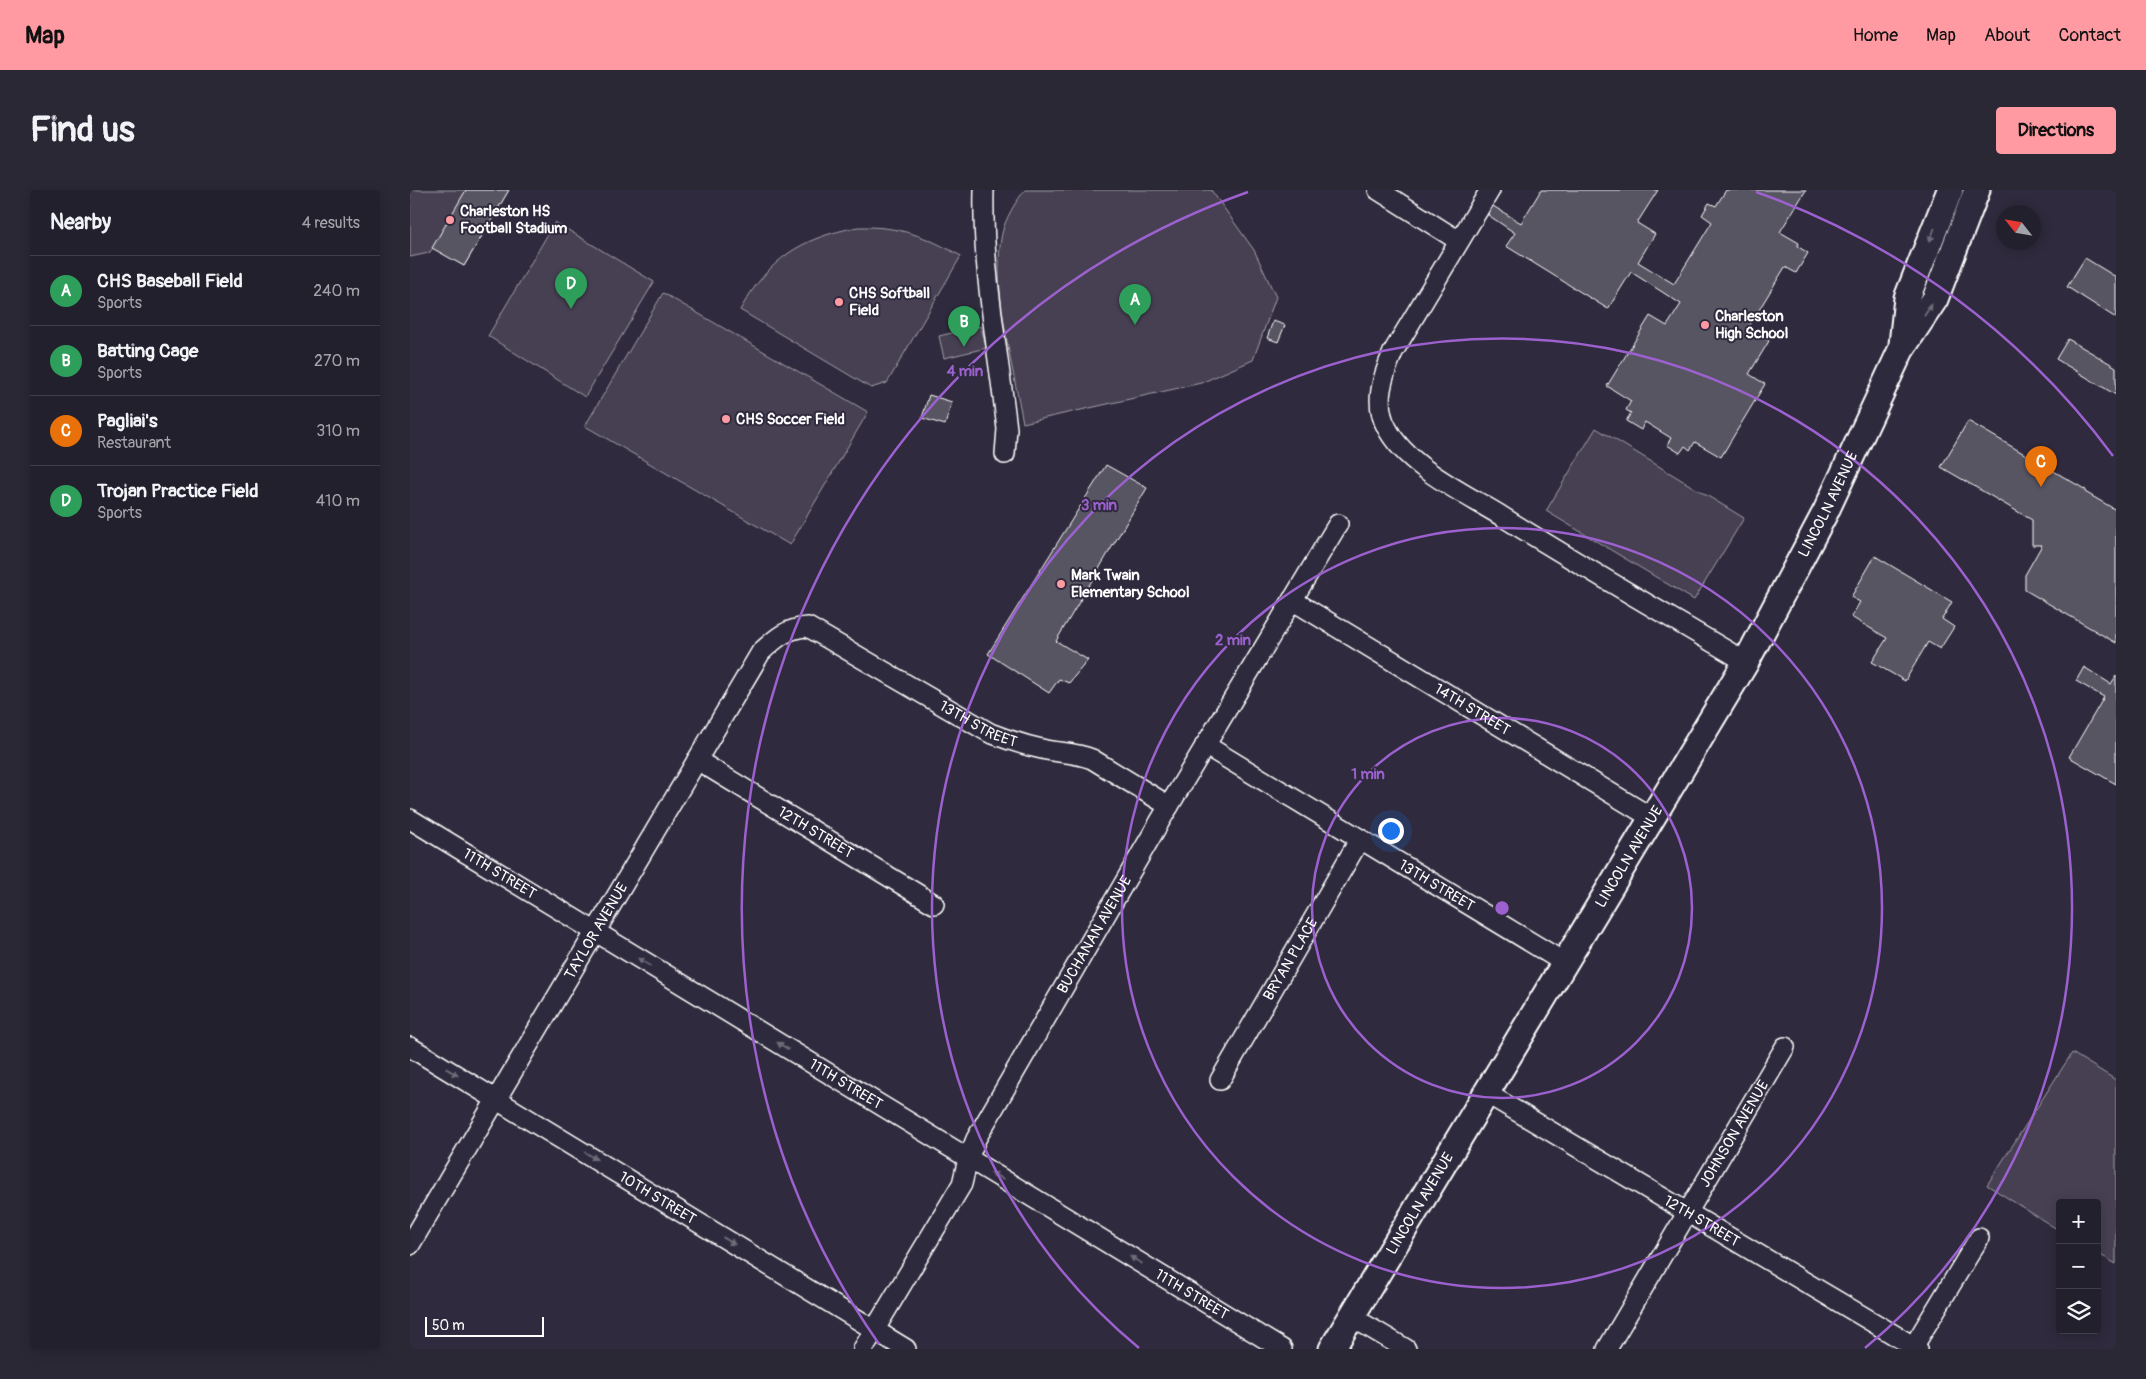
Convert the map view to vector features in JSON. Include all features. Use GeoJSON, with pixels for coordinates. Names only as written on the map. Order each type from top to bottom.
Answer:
{"type":"FeatureCollection","features":[{"type":"Feature","properties":{"kind":"main road","name":"LINCOLN AVENUE"},"geometry":{"type":"LineString","coordinates":[[1901,350],[1907,298],[1950,190]]}},
{"type":"Feature","properties":{"kind":"main road","name":"LINCOLN AVENUE"},"geometry":{"type":"LineString","coordinates":[[1332,1349],[1746,662],[1826,511],[1901,350],[1935,299],[1977,190]]}},
{"type":"Feature","properties":{"kind":"street"},"geometry":{"type":"LineString","coordinates":[[984,190],[983,225],[986,278],[1006,424],[1005,454]]}},
{"type":"Feature","properties":{"kind":"street"},"geometry":{"type":"LineString","coordinates":[[1378,190],[1459,241]]}},
{"type":"Feature","properties":{"kind":"street"},"geometry":{"type":"LineString","coordinates":[[1490,190],[1393,352],[1382,377],[1380,399],[1386,427],[1401,448],[1431,472],[1546,544],[1746,662]]}},
{"type":"Feature","properties":{"kind":"street","name":"BUCHANAN AVENUE"},"geometry":{"type":"LineString","coordinates":[[863,1349],[962,1184],[968,1159],[976,1139],[1169,806],[1338,524]]}},
{"type":"Feature","properties":{"kind":"street","name":"14TH STREET"},"geometry":{"type":"LineString","coordinates":[[1292,600],[1652,818]]}},
{"type":"Feature","properties":{"kind":"street","name":"13TH STREET"},"geometry":{"type":"LineString","coordinates":[[794,628],[808,627],[823,635],[990,733],[1048,751],[1082,755],[1092,759],[1169,806]]}},
{"type":"Feature","properties":{"kind":"street","name":"TAYLOR AVENUE"},"geometry":{"type":"LineString","coordinates":[[410,1245],[761,652],[780,635],[794,628]]}},
{"type":"Feature","properties":{"kind":"street","name":"13TH STREET"},"geometry":{"type":"LineString","coordinates":[[1205,745],[1565,963]]}},
{"type":"Feature","properties":{"kind":"street","name":"12TH STREET"},"geometry":{"type":"LineString","coordinates":[[697,760],[934,904]]}},
{"type":"Feature","properties":{"kind":"street","name":"11TH STREET"},"geometry":{"type":"LineString","coordinates":[[410,819],[1282,1349]]}},
{"type":"Feature","properties":{"kind":"street","name":"BRYAN PLACE"},"geometry":{"type":"LineString","coordinates":[[1220,1080],[1360,839]]}},
{"type":"Feature","properties":{"kind":"street","name":"10TH STREET"},"geometry":{"type":"LineString","coordinates":[[410,1047],[906,1349]]}},
{"type":"Feature","properties":{"kind":"street","name":"JOHNSON AVENUE"},"geometry":{"type":"LineString","coordinates":[[1607,1349],[1785,1047]]}},
{"type":"Feature","properties":{"kind":"street","name":"12TH STREET"},"geometry":{"type":"LineString","coordinates":[[1486,1093],[1915,1348]]}},
{"type":"Feature","properties":{"kind":"street"},"geometry":{"type":"LineString","coordinates":[[1915,1348],[1979,1238]]}},
{"type":"Feature","properties":{"kind":"street"},"geometry":{"type":"LineString","coordinates":[[1352,1317],[1406,1349]]}},
{"type":"Feature","properties":{"kind":"shaded area","name":"Charleston HS Football Stadium"},"geometry":{"type":"Polygon","coordinates":[[[410,190],[501,190],[507,193],[464,266],[433,248],[429,253],[410,257],[410,190]]]}},
{"type":"Feature","properties":{"kind":"shaded area"},"geometry":{"type":"Polygon","coordinates":[[[1025,190],[1211,190],[1254,250],[1276,297],[1253,360],[1201,383],[1023,423],[1004,324],[999,271],[1000,247],[1004,226],[1013,207],[1025,190]]]}},
{"type":"Feature","properties":{"kind":"shaded area"},"geometry":{"type":"Polygon","coordinates":[[[555,222],[654,282],[585,397],[488,336],[555,222]]]}},
{"type":"Feature","properties":{"kind":"shaded area","name":"CHS Softball Field"},"geometry":{"type":"Polygon","coordinates":[[[858,227],[900,230],[936,243],[961,256],[887,383],[871,388],[740,310],[763,277],[788,254],[819,237],[858,227]]]}},
{"type":"Feature","properties":{"kind":"shaded area","name":"CHS Soccer Field"},"geometry":{"type":"Polygon","coordinates":[[[663,293],[868,412],[790,545],[585,426],[663,293]]]}},
{"type":"Feature","properties":{"kind":"shaded area"},"geometry":{"type":"Polygon","coordinates":[[[981,326],[986,348],[944,358],[939,336],[981,326]]]}},
{"type":"Feature","properties":{"kind":"shaded area"},"geometry":{"type":"Polygon","coordinates":[[[1596,428],[1744,518],[1694,600],[1546,511],[1596,428]]]}},
{"type":"Feature","properties":{"kind":"shaded area"},"geometry":{"type":"Polygon","coordinates":[[[2072,1053],[2116,1080],[2116,1264],[2101,1255],[2101,1199],[2056,1199],[2056,1228],[1987,1185],[2072,1053]]]}},
{"type":"Feature","properties":{"kind":"building"},"geometry":{"type":"Polygon","coordinates":[[[466,190],[509,190],[464,266],[432,248],[466,190]]]}},
{"type":"Feature","properties":{"kind":"building","name":"Charleston High School"},"geometry":{"type":"Polygon","coordinates":[[[1541,190],[1658,190],[1637,223],[1655,234],[1638,262],[1674,284],[1712,222],[1702,215],[1709,203],[1716,206],[1726,190],[1806,190],[1780,232],[1799,243],[1797,246],[1808,253],[1796,273],[1785,267],[1748,328],[1769,341],[1749,374],[1765,384],[1721,457],[1695,442],[1690,450],[1685,446],[1680,453],[1667,445],[1671,438],[1645,422],[1641,430],[1626,421],[1631,413],[1626,410],[1631,401],[1607,386],[1650,316],[1667,326],[1681,304],[1631,272],[1608,309],[1506,246],[1515,233],[1488,215],[1493,206],[1521,223],[1541,190]]]}},
{"type":"Feature","properties":{"kind":"building"},"geometry":{"type":"Polygon","coordinates":[[[2085,258],[2116,277],[2116,318],[2067,287],[2085,258]]]}},
{"type":"Feature","properties":{"kind":"building"},"geometry":{"type":"Polygon","coordinates":[[[1273,321],[1285,325],[1278,342],[1267,338],[1273,321]]]}},
{"type":"Feature","properties":{"kind":"building"},"geometry":{"type":"Polygon","coordinates":[[[2068,339],[2116,367],[2116,395],[2056,359],[2068,339]]]}},
{"type":"Feature","properties":{"kind":"building"},"geometry":{"type":"Polygon","coordinates":[[[929,395],[952,402],[945,425],[922,418],[929,395]]]}},
{"type":"Feature","properties":{"kind":"building"},"geometry":{"type":"Polygon","coordinates":[[[1968,421],[2086,490],[2085,492],[2116,510],[2116,643],[2025,590],[2025,575],[2042,545],[2032,545],[2032,520],[1941,467],[1968,421]]]}},
{"type":"Feature","properties":{"kind":"building","name":"Mark Twain Elementary School"},"geometry":{"type":"Polygon","coordinates":[[[1106,465],[1147,488],[1056,641],[1088,660],[1069,683],[1059,679],[1049,693],[988,654],[1106,465]]]}},
{"type":"Feature","properties":{"kind":"building"},"geometry":{"type":"Polygon","coordinates":[[[1875,556],[1952,602],[1942,619],[1954,627],[1940,649],[1928,642],[1905,681],[1872,662],[1887,638],[1851,617],[1860,602],[1851,597],[1875,556]]]}},
{"type":"Feature","properties":{"kind":"building"},"geometry":{"type":"Polygon","coordinates":[[[2084,667],[2111,684],[2116,676],[2116,784],[2069,757],[2104,697],[2076,681],[2084,667]]]}},
{"type":"Feature","properties":{"kind":"place","name":"Charleston HS Football Stadium"},"geometry":{"type":"Point","coordinates":[450,220]}},
{"type":"Feature","properties":{"kind":"place","name":"CHS Softball Field"},"geometry":{"type":"Point","coordinates":[839,302]}},
{"type":"Feature","properties":{"kind":"place","name":"Trojan Practice Field"},"geometry":{"type":"Point","coordinates":[571,309]}},
{"type":"Feature","properties":{"kind":"place","name":"CHS Baseball Field"},"geometry":{"type":"Point","coordinates":[1135,325]}},
{"type":"Feature","properties":{"kind":"place","name":"Charleston High School"},"geometry":{"type":"Point","coordinates":[1705,325]}},
{"type":"Feature","properties":{"kind":"place","name":"Batting Cage"},"geometry":{"type":"Point","coordinates":[964,347]}},
{"type":"Feature","properties":{"kind":"place","name":"CHS Soccer Field"},"geometry":{"type":"Point","coordinates":[726,419]}},
{"type":"Feature","properties":{"kind":"place","name":"Pagliai's"},"geometry":{"type":"Point","coordinates":[2041,487]}},
{"type":"Feature","properties":{"kind":"place","name":"Mark Twain Elementary School"},"geometry":{"type":"Point","coordinates":[1061,584]}}]}
